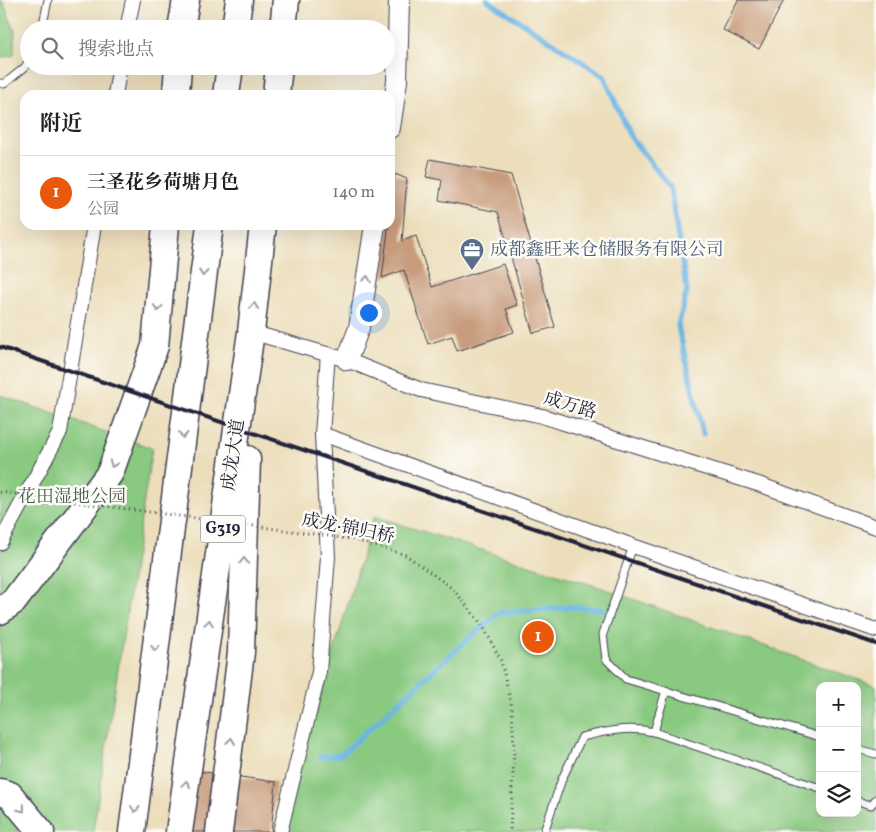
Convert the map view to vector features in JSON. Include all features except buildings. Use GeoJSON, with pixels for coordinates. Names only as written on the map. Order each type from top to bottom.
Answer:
{"type":"FeatureCollection","features":[{"type":"Feature","properties":{"kind":"highway"},"geometry":{"type":"LineString","coordinates":[[183,20],[186,0]]}},
{"type":"Feature","properties":{"kind":"highway"},"geometry":{"type":"LineString","coordinates":[[236,20],[239,0]]}},
{"type":"Feature","properties":{"kind":"highway"},"geometry":{"type":"LineString","coordinates":[[284,20],[286,0]]}},
{"type":"Feature","properties":{"kind":"highway"},"geometry":{"type":"LineString","coordinates":[[176,90],[177,75]]}},
{"type":"Feature","properties":{"kind":"highway"},"geometry":{"type":"LineString","coordinates":[[227,90],[229,75]]}},
{"type":"Feature","properties":{"kind":"highway"},"geometry":{"type":"LineString","coordinates":[[277,90],[278,75]]}},
{"type":"Feature","properties":{"kind":"highway"},"geometry":{"type":"LineString","coordinates":[[0,611],[14,601],[110,473],[155,346],[166,230]]}},
{"type":"Feature","properties":{"kind":"highway"},"geometry":{"type":"LineString","coordinates":[[132,832],[209,230]]}},
{"type":"Feature","properties":{"kind":"highway","name":"成龙大道"},"geometry":{"type":"LineString","coordinates":[[179,832],[251,332],[262,230]]}},
{"type":"Feature","properties":{"kind":"highway"},"geometry":{"type":"LineString","coordinates":[[219,832],[241,652],[251,332]]}},
{"type":"Feature","properties":{"kind":"highway"},"geometry":{"type":"LineString","coordinates":[[0,792],[10,795],[41,832]]}},
{"type":"Feature","properties":{"kind":"street"},"geometry":{"type":"LineString","coordinates":[[129,20],[133,0]]}},
{"type":"Feature","properties":{"kind":"street"},"geometry":{"type":"LineString","coordinates":[[395,94],[399,0]]}},
{"type":"Feature","properties":{"kind":"street"},"geometry":{"type":"LineString","coordinates":[[116,90],[118,75]]}},
{"type":"Feature","properties":{"kind":"street"},"geometry":{"type":"LineString","coordinates":[[0,543],[4,540],[60,432],[93,230]]}},
{"type":"Feature","properties":{"kind":"street"},"geometry":{"type":"LineString","coordinates":[[280,832],[319,672],[328,557],[322,434],[338,357],[359,328],[374,230]]}},
{"type":"Feature","properties":{"kind":"street","name":"成万路"},"geometry":{"type":"LineString","coordinates":[[251,332],[338,357],[421,390],[542,416],[761,485],[876,527]]}},
{"type":"Feature","properties":{"kind":"street"},"geometry":{"type":"LineString","coordinates":[[322,434],[633,546],[876,630]]}},
{"type":"Feature","properties":{"kind":"lane"},"geometry":{"type":"LineString","coordinates":[[44,20],[48,0]]}},
{"type":"Feature","properties":{"kind":"lane"},"geometry":{"type":"LineString","coordinates":[[0,83],[4,84],[20,71]]}},
{"type":"Feature","properties":{"kind":"lane"},"geometry":{"type":"LineString","coordinates":[[633,546],[603,634],[606,659],[626,679],[816,736]]}},
{"type":"Feature","properties":{"kind":"lane"},"geometry":{"type":"LineString","coordinates":[[654,732],[666,690]]}},
{"type":"Feature","properties":{"kind":"lane"},"geometry":{"type":"LineString","coordinates":[[544,832],[562,779],[582,737],[610,730],[638,728],[654,732],[816,787]]}},
{"type":"Feature","properties":{"kind":"lane"},"geometry":{"type":"LineString","coordinates":[[861,750],[876,754]]}},
{"type":"Feature","properties":{"kind":"lane"},"geometry":{"type":"LineString","coordinates":[[861,802],[874,804]]}},
{"type":"Feature","properties":{"kind":"path","name":"成龙·锦归桥"},"geometry":{"type":"LineString","coordinates":[[0,492],[351,540],[406,554],[453,589],[483,626],[501,661],[512,708],[514,752],[510,832]]}},
{"type":"Feature","properties":{"kind":"green space"},"geometry":{"type":"Polygon","coordinates":[[[0,0],[3,2],[15,31],[14,55],[0,58],[0,0]]]}},
{"type":"Feature","properties":{"kind":"green space","name":"花田湿地公园"},"geometry":{"type":"Polygon","coordinates":[[[0,395],[152,448],[93,832],[0,832],[0,395]]]}},
{"type":"Feature","properties":{"kind":"green space"},"geometry":{"type":"Polygon","coordinates":[[[374,516],[602,588],[876,686],[876,832],[280,832],[374,516]]]}},
{"type":"Feature","properties":{"kind":"waterway"},"geometry":{"type":"LineString","coordinates":[[487,0],[604,76],[630,136],[670,187],[687,291],[678,326],[703,434]]}},
{"type":"Feature","properties":{"kind":"waterway"},"geometry":{"type":"LineString","coordinates":[[320,757],[341,755],[499,613],[573,607],[603,609]]}},
{"type":"Feature","properties":{"kind":"railway"},"geometry":{"type":"LineString","coordinates":[[0,347],[876,644]]}},
{"type":"Feature","properties":{"kind":"place","name":"成都鑫旺来仓储服务有限公司"},"geometry":{"type":"Point","coordinates":[472,271]}},
{"type":"Feature","properties":{"kind":"place","name":"三圣花乡荷塘月色"},"geometry":{"type":"Point","coordinates":[538,637]}}]}
